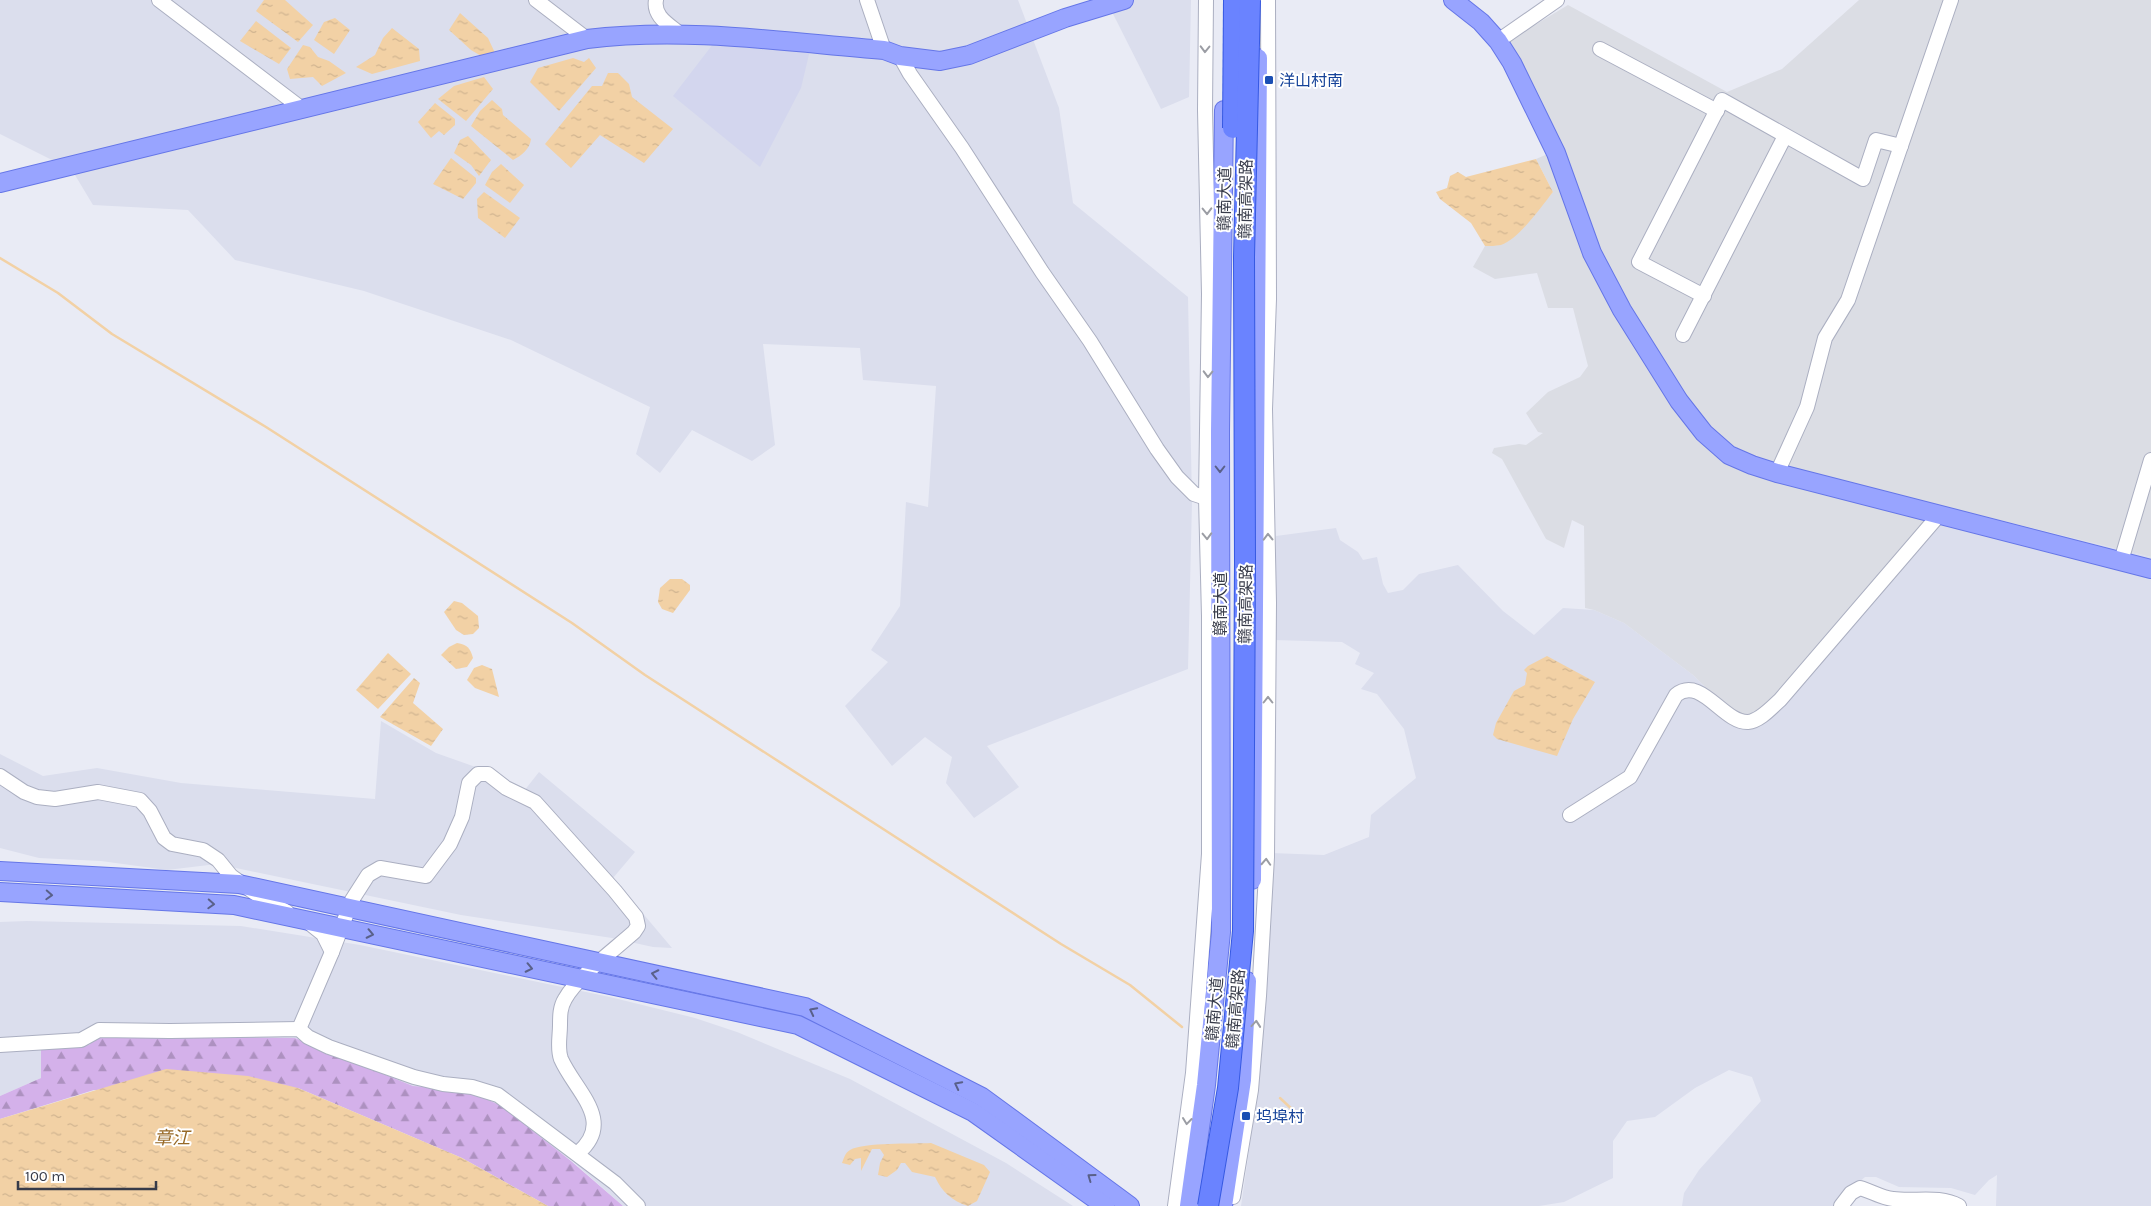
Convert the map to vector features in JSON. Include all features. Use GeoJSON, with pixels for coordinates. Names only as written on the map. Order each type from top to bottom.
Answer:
{"type":"FeatureCollection","features":[{"type":"Feature","properties":{"kind":"highway","name":"赣南高架路"},"geometry":{"type":"LineString","coordinates":[[1205,1205],[1231,932],[1234,0]]}},
{"type":"Feature","properties":{"kind":"highway","name":"赣南高架路"},"geometry":{"type":"LineString","coordinates":[[1205,1205],[1228,1088],[1242,930],[1245,562],[1244,257],[1250,0]]}},
{"type":"Feature","properties":{"kind":"main road"},"geometry":{"type":"LineString","coordinates":[[0,183],[587,39],[622,35],[679,33],[892,52],[940,61],[969,55],[1065,18],[1124,0]]}},
{"type":"Feature","properties":{"kind":"main road","name":"赣南大道"},"geometry":{"type":"LineString","coordinates":[[1205,1205],[1206,1085],[1221,932],[1220,432],[1226,0]]}},
{"type":"Feature","properties":{"kind":"main road","name":"赣南大道"},"geometry":{"type":"LineString","coordinates":[[1205,1205],[1242,1080],[1253,863],[1258,0]]}},
{"type":"Feature","properties":{"kind":"main road"},"geometry":{"type":"LineString","coordinates":[[1453,0],[1481,22],[1498,41],[1512,63],[1556,153],[1592,253],[1622,310],[1652,360],[1704,433],[1730,455],[1777,473],[2151,569]]}},
{"type":"Feature","properties":{"kind":"main road"},"geometry":{"type":"LineString","coordinates":[[1222,332],[1256,331]]}},
{"type":"Feature","properties":{"kind":"main road"},"geometry":{"type":"LineString","coordinates":[[1220,432],[1256,430]]}},
{"type":"Feature","properties":{"kind":"main road"},"geometry":{"type":"LineString","coordinates":[[0,871],[243,885],[805,1007],[982,1097],[1130,1206]]}},
{"type":"Feature","properties":{"kind":"main road"},"geometry":{"type":"LineString","coordinates":[[0,892],[234,905],[798,1025],[973,1112],[1105,1206]]}},
{"type":"Feature","properties":{"kind":"street"},"geometry":{"type":"LineString","coordinates":[[159,0],[301,108]]}},
{"type":"Feature","properties":{"kind":"street"},"geometry":{"type":"LineString","coordinates":[[536,0],[587,39]]}},
{"type":"Feature","properties":{"kind":"street"},"geometry":{"type":"LineString","coordinates":[[656,0],[655,7],[657,13],[679,33]]}},
{"type":"Feature","properties":{"kind":"street"},"geometry":{"type":"LineString","coordinates":[[867,0],[892,52],[910,74],[968,156],[1042,272],[1090,341],[1157,449],[1177,477],[1194,494],[1206,498]]}},
{"type":"Feature","properties":{"kind":"street"},"geometry":{"type":"LineString","coordinates":[[1205,1205],[1193,1072],[1208,854],[1209,616],[1206,498],[1209,294],[1205,110],[1206,0]]}},
{"type":"Feature","properties":{"kind":"street"},"geometry":{"type":"LineString","coordinates":[[1205,1205],[1251,1090],[1259,996],[1267,857],[1269,603],[1265,409],[1269,300],[1268,0]]}},
{"type":"Feature","properties":{"kind":"street"},"geometry":{"type":"LineString","coordinates":[[1498,41],[1557,0]]}},
{"type":"Feature","properties":{"kind":"street"},"geometry":{"type":"LineString","coordinates":[[1777,473],[1807,407],[1825,338],[1848,300],[1951,0]]}},
{"type":"Feature","properties":{"kind":"street"},"geometry":{"type":"LineString","coordinates":[[1600,48],[1717,111]]}},
{"type":"Feature","properties":{"kind":"street"},"geometry":{"type":"LineString","coordinates":[[1704,296],[1639,262],[1722,100],[1863,178],[1876,140],[1901,146]]}},
{"type":"Feature","properties":{"kind":"street"},"geometry":{"type":"LineString","coordinates":[[1684,335],[1784,136]]}},
{"type":"Feature","properties":{"kind":"street"},"geometry":{"type":"LineString","coordinates":[[2121,561],[2151,460]]}},
{"type":"Feature","properties":{"kind":"street"},"geometry":{"type":"LineString","coordinates":[[1570,815],[1630,777],[1676,696],[1681,691],[1691,690],[1706,696],[1726,714],[1738,721],[1750,722],[1766,714],[1939,515]]}},
{"type":"Feature","properties":{"kind":"street"},"geometry":{"type":"LineString","coordinates":[[299,1029],[349,908],[368,875],[380,868],[426,876],[450,844],[462,817],[469,783],[478,774],[488,774],[506,788],[535,802],[615,890],[636,917],[638,926],[634,932],[581,979],[564,1000],[560,1012],[558,1048],[562,1060],[594,1115],[592,1134],[586,1146],[578,1153]]}},
{"type":"Feature","properties":{"kind":"street"},"geometry":{"type":"LineString","coordinates":[[0,776],[24,792],[37,797],[55,799],[98,792],[140,800],[150,810],[164,838],[172,844],[202,850],[218,860],[231,876],[262,900],[313,925],[323,934],[332,952]]}},
{"type":"Feature","properties":{"kind":"street"},"geometry":{"type":"LineString","coordinates":[[0,1045],[80,1040],[99,1030],[299,1029],[308,1037],[329,1048],[414,1077],[443,1084],[472,1087],[498,1095],[578,1153],[615,1183],[638,1206]]}},
{"type":"Feature","properties":{"kind":"street"},"geometry":{"type":"LineString","coordinates":[[1841,1206],[1851,1193],[1860,1188],[1891,1199],[1941,1200],[1952,1202],[1959,1206]]}},
{"type":"Feature","properties":{"kind":"shaded area"},"geometry":{"type":"Polygon","coordinates":[[[0,0],[1018,0],[1059,108],[1073,203],[1188,297],[1192,502],[1188,669],[987,746],[1019,787],[974,818],[946,783],[952,757],[925,737],[892,766],[845,706],[888,662],[871,650],[900,606],[906,502],[928,507],[936,386],[863,380],[860,348],[763,344],[775,445],[752,461],[692,430],[660,473],[636,454],[650,407],[511,340],[364,291],[235,260],[188,210],[93,205],[72,170],[0,134],[0,0]]]}},
{"type":"Feature","properties":{"kind":"shaded area"},"geometry":{"type":"Polygon","coordinates":[[[1106,0],[1191,0],[1189,97],[1161,109],[1106,0]]]}},
{"type":"Feature","properties":{"kind":"shaded area"},"geometry":{"type":"Polygon","coordinates":[[[1859,0],[2151,0],[2151,557],[1942,506],[1763,711],[1744,720],[1731,712],[1693,675],[1624,623],[1585,608],[1584,526],[1572,520],[1564,548],[1546,539],[1502,459],[1492,453],[1494,448],[1519,444],[1526,445],[1543,433],[1538,432],[1526,413],[1548,392],[1580,377],[1588,366],[1573,308],[1548,308],[1537,273],[1495,279],[1473,267],[1485,246],[1500,245],[1517,233],[1553,192],[1536,159],[1550,153],[1498,47],[1568,5],[1727,92],[1782,69],[1859,0]]]}},
{"type":"Feature","properties":{"kind":"shaded area"},"geometry":{"type":"Polygon","coordinates":[[[713,44],[811,46],[801,88],[760,167],[673,96],[713,44]]]}},
{"type":"Feature","properties":{"kind":"shaded area"},"geometry":{"type":"Polygon","coordinates":[[[1942,506],[2151,557],[2151,1206],[1996,1206],[1997,1175],[1989,1180],[1975,1195],[1951,1188],[1899,1187],[1876,1177],[1865,1177],[1857,1184],[1841,1206],[1682,1206],[1684,1193],[1699,1170],[1761,1101],[1752,1077],[1729,1070],[1695,1088],[1655,1117],[1627,1121],[1613,1141],[1613,1178],[1564,1202],[1539,1206],[1241,1206],[1259,1080],[1266,991],[1271,853],[1324,855],[1369,837],[1371,815],[1416,778],[1404,729],[1377,694],[1361,689],[1374,673],[1355,664],[1360,653],[1342,642],[1274,640],[1276,536],[1336,528],[1340,540],[1358,552],[1363,560],[1377,557],[1383,584],[1388,593],[1403,590],[1419,574],[1458,565],[1503,611],[1534,635],[1563,608],[1594,610],[1624,623],[1693,675],[1731,712],[1763,711],[1942,506]]]}},
{"type":"Feature","properties":{"kind":"shaded area"},"geometry":{"type":"Polygon","coordinates":[[[381,721],[436,753],[501,776],[524,791],[539,772],[635,852],[613,878],[672,948],[653,947],[612,938],[461,915],[217,864],[167,870],[101,861],[39,858],[0,848],[0,754],[43,776],[97,768],[181,783],[375,799],[381,721]]]}},
{"type":"Feature","properties":{"kind":"shaded area"},"geometry":{"type":"Polygon","coordinates":[[[0,922],[241,926],[360,945],[610,997],[695,1018],[737,1032],[850,1079],[1006,1163],[1073,1206],[623,1206],[571,1160],[468,1090],[413,1086],[295,1038],[89,1045],[42,1049],[41,1078],[0,1096],[0,922]]]}},
{"type":"Feature","properties":{"kind":"green space"},"geometry":{"type":"Polygon","coordinates":[[[99,1036],[295,1038],[413,1086],[468,1090],[501,1106],[571,1161],[623,1206],[548,1206],[462,1158],[298,1088],[94,1090],[0,1119],[0,1096],[41,1078],[41,1049],[89,1045],[99,1036]]]}},
{"type":"Feature","properties":{"kind":"water"},"geometry":{"type":"Polygon","coordinates":[[[264,0],[285,0],[313,25],[298,42],[256,11],[264,0]]]}},
{"type":"Feature","properties":{"kind":"water"},"geometry":{"type":"Polygon","coordinates":[[[460,13],[488,38],[495,53],[483,57],[471,50],[449,30],[460,13]]]}},
{"type":"Feature","properties":{"kind":"water"},"geometry":{"type":"Polygon","coordinates":[[[335,18],[350,30],[334,54],[314,40],[324,22],[335,18]]]}},
{"type":"Feature","properties":{"kind":"water"},"geometry":{"type":"Polygon","coordinates":[[[256,21],[291,48],[279,64],[240,41],[256,21]]]}},
{"type":"Feature","properties":{"kind":"water"},"geometry":{"type":"Polygon","coordinates":[[[392,28],[419,49],[420,61],[372,74],[356,67],[375,55],[383,38],[392,28]]]}},
{"type":"Feature","properties":{"kind":"water"},"geometry":{"type":"Polygon","coordinates":[[[303,45],[310,47],[318,57],[329,61],[346,73],[322,86],[313,77],[290,79],[287,69],[303,45]]]}},
{"type":"Feature","properties":{"kind":"water"},"geometry":{"type":"Polygon","coordinates":[[[573,58],[584,62],[589,58],[596,68],[559,111],[530,82],[538,68],[573,58]]]}},
{"type":"Feature","properties":{"kind":"water"},"geometry":{"type":"Polygon","coordinates":[[[608,73],[618,73],[629,84],[632,97],[673,129],[644,163],[600,135],[571,168],[545,144],[592,86],[602,86],[608,73]]]}},
{"type":"Feature","properties":{"kind":"water"},"geometry":{"type":"Polygon","coordinates":[[[484,77],[493,89],[466,121],[438,99],[454,86],[484,77]]]}},
{"type":"Feature","properties":{"kind":"water"},"geometry":{"type":"Polygon","coordinates":[[[492,100],[502,109],[503,115],[531,139],[525,152],[513,160],[471,126],[480,111],[492,100]]]}},
{"type":"Feature","properties":{"kind":"water"},"geometry":{"type":"Polygon","coordinates":[[[435,103],[455,119],[455,125],[444,135],[439,131],[431,138],[418,122],[435,103]]]}},
{"type":"Feature","properties":{"kind":"water"},"geometry":{"type":"Polygon","coordinates":[[[468,136],[491,160],[479,176],[471,165],[454,153],[460,140],[468,136]]]}},
{"type":"Feature","properties":{"kind":"water"},"geometry":{"type":"Polygon","coordinates":[[[451,158],[476,178],[476,183],[463,199],[433,184],[451,158]]]}},
{"type":"Feature","properties":{"kind":"water"},"geometry":{"type":"Polygon","coordinates":[[[1536,159],[1553,192],[1522,230],[1508,242],[1501,245],[1485,246],[1471,223],[1440,199],[1436,192],[1447,188],[1450,176],[1458,172],[1466,177],[1536,159]]]}},
{"type":"Feature","properties":{"kind":"water"},"geometry":{"type":"Polygon","coordinates":[[[501,164],[524,185],[510,203],[485,185],[492,172],[501,164]]]}},
{"type":"Feature","properties":{"kind":"water"},"geometry":{"type":"Polygon","coordinates":[[[484,192],[520,218],[505,238],[478,218],[477,199],[484,192]]]}},
{"type":"Feature","properties":{"kind":"water"},"geometry":{"type":"Polygon","coordinates":[[[670,579],[682,579],[690,585],[690,590],[673,613],[662,609],[658,602],[660,588],[670,579]]]}},
{"type":"Feature","properties":{"kind":"water"},"geometry":{"type":"Polygon","coordinates":[[[454,601],[462,603],[478,616],[479,628],[473,634],[464,635],[456,630],[444,612],[454,601]]]}},
{"type":"Feature","properties":{"kind":"water"},"geometry":{"type":"Polygon","coordinates":[[[457,643],[468,648],[473,658],[467,667],[456,669],[441,655],[449,647],[457,643]]]}},
{"type":"Feature","properties":{"kind":"water"},"geometry":{"type":"Polygon","coordinates":[[[388,653],[411,674],[378,709],[356,690],[388,653]]]}},
{"type":"Feature","properties":{"kind":"water"},"geometry":{"type":"Polygon","coordinates":[[[1547,656],[1595,682],[1573,719],[1557,756],[1497,739],[1493,735],[1496,723],[1514,691],[1525,685],[1527,673],[1524,670],[1547,656]]]}},
{"type":"Feature","properties":{"kind":"water"},"geometry":{"type":"Polygon","coordinates":[[[482,665],[492,669],[499,697],[475,688],[467,680],[474,668],[482,665]]]}},
{"type":"Feature","properties":{"kind":"water"},"geometry":{"type":"Polygon","coordinates":[[[414,678],[420,683],[413,703],[443,729],[431,746],[380,717],[414,678]]]}},
{"type":"Feature","properties":{"kind":"water","name":"章江"},"geometry":{"type":"Polygon","coordinates":[[[166,1069],[248,1076],[298,1088],[462,1158],[548,1206],[0,1206],[0,1119],[166,1069]]]}},
{"type":"Feature","properties":{"kind":"water"},"geometry":{"type":"Polygon","coordinates":[[[931,1143],[984,1165],[990,1172],[977,1201],[968,1206],[952,1199],[935,1177],[912,1172],[905,1163],[901,1163],[897,1170],[887,1177],[878,1175],[880,1163],[884,1155],[880,1149],[872,1149],[861,1171],[861,1158],[855,1159],[850,1165],[842,1163],[847,1153],[857,1147],[931,1143]]]}},
{"type":"Feature","properties":{"kind":"waterway"},"geometry":{"type":"LineString","coordinates":[[0,258],[58,293],[112,334],[266,427],[572,623],[645,675],[1061,944],[1130,985],[1182,1027]]}},
{"type":"Feature","properties":{"kind":"waterway"},"geometry":{"type":"LineString","coordinates":[[1280,1098],[1296,1113]]}},
{"type":"Feature","properties":{"kind":"place","name":"洋山村南"},"geometry":{"type":"Point","coordinates":[1269,80]}},
{"type":"Feature","properties":{"kind":"place","name":"坞埠村"},"geometry":{"type":"Point","coordinates":[1246,1116]}}]}
